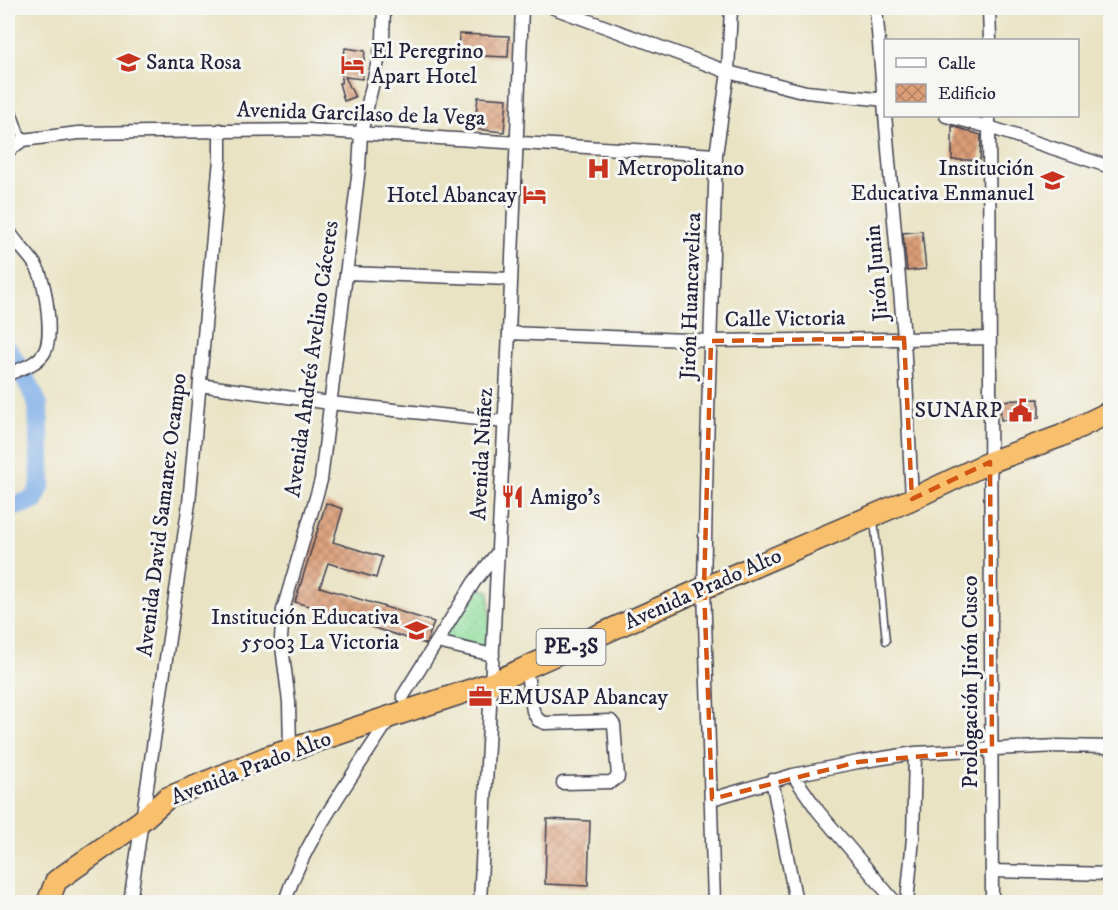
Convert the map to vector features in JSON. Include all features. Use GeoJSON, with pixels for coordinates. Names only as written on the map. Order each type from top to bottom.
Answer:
{"type":"FeatureCollection","features":[{"type":"Feature","properties":{"kind":"highway","name":"Avenida Prado Alto"},"geometry":{"type":"LineString","coordinates":[[48,901],[56,881],[141,821],[168,798],[265,758],[492,682],[874,516],[990,462],[1061,436],[1110,412]]}},
{"type":"Feature","properties":{"kind":"street","name":"Avenida Andrés Avelino Cáceres"},"geometry":{"type":"LineString","coordinates":[[290,750],[289,702],[281,639],[283,610],[321,480],[361,133],[383,40],[384,8]]}},
{"type":"Feature","properties":{"kind":"street","name":"Avenida Nuñez"},"geometry":{"type":"LineString","coordinates":[[480,903],[505,422],[522,8]]}},
{"type":"Feature","properties":{"kind":"street"},"geometry":{"type":"LineString","coordinates":[[554,8],[728,72],[806,92],[884,99]]}},
{"type":"Feature","properties":{"kind":"street","name":"Jirón Huancavelica"},"geometry":{"type":"LineString","coordinates":[[714,903],[704,588],[716,155],[728,72],[731,8]]}},
{"type":"Feature","properties":{"kind":"street","name":"Jirón Junin"},"geometry":{"type":"LineString","coordinates":[[876,8],[884,99]]}},
{"type":"Feature","properties":{"kind":"street"},"geometry":{"type":"LineString","coordinates":[[989,8],[990,39]]}},
{"type":"Feature","properties":{"kind":"street","name":"Jirón Junin"},"geometry":{"type":"LineString","coordinates":[[886,117],[904,338],[912,499]]}},
{"type":"Feature","properties":{"kind":"street"},"geometry":{"type":"LineString","coordinates":[[955,117],[989,121],[1110,167]]}},
{"type":"Feature","properties":{"kind":"street","name":"Prologación Jirón Cusco"},"geometry":{"type":"LineString","coordinates":[[989,121],[992,903]]}},
{"type":"Feature","properties":{"kind":"street","name":"Avenida David Samanez Ocampo"},"geometry":{"type":"LineString","coordinates":[[130,903],[189,502],[220,159],[220,130]]}},
{"type":"Feature","properties":{"kind":"street","name":"Avenida Garcilaso de la Vega"},"geometry":{"type":"LineString","coordinates":[[22,140],[78,133],[308,130],[716,155]]}},
{"type":"Feature","properties":{"kind":"street"},"geometry":{"type":"LineString","coordinates":[[8,151],[22,140]]}},
{"type":"Feature","properties":{"kind":"street"},"geometry":{"type":"LineString","coordinates":[[8,229],[11,237],[37,268],[45,288],[49,326],[45,352],[34,363],[8,374]]}},
{"type":"Feature","properties":{"kind":"street"},"geometry":{"type":"LineString","coordinates":[[346,273],[511,279]]}},
{"type":"Feature","properties":{"kind":"street","name":"Calle Victoria"},"geometry":{"type":"LineString","coordinates":[[509,333],[711,341],[989,338]]}},
{"type":"Feature","properties":{"kind":"street"},"geometry":{"type":"LineString","coordinates":[[200,385],[330,403],[505,422]]}},
{"type":"Feature","properties":{"kind":"street"},"geometry":{"type":"LineString","coordinates":[[403,696],[474,582],[498,552]]}},
{"type":"Feature","properties":{"kind":"street"},"geometry":{"type":"LineString","coordinates":[[437,642],[493,656]]}},
{"type":"Feature","properties":{"kind":"street"},"geometry":{"type":"LineString","coordinates":[[526,668],[533,711],[538,720],[545,723],[611,722],[614,725],[618,777],[616,780],[563,783]]}},
{"type":"Feature","properties":{"kind":"street"},"geometry":{"type":"LineString","coordinates":[[285,903],[292,878],[391,717]]}},
{"type":"Feature","properties":{"kind":"street"},"geometry":{"type":"LineString","coordinates":[[712,799],[772,780],[915,753],[1058,746],[1110,747]]}},
{"type":"Feature","properties":{"kind":"street"},"geometry":{"type":"LineString","coordinates":[[907,903],[913,838],[915,753]]}},
{"type":"Feature","properties":{"kind":"street"},"geometry":{"type":"LineString","coordinates":[[793,776],[818,811],[895,903]]}},
{"type":"Feature","properties":{"kind":"street"},"geometry":{"type":"LineString","coordinates":[[772,780],[796,903]]}},
{"type":"Feature","properties":{"kind":"street"},"geometry":{"type":"LineString","coordinates":[[992,871],[1110,874]]}},
{"type":"Feature","properties":{"kind":"lane"},"geometry":{"type":"LineString","coordinates":[[8,97],[22,140]]}},
{"type":"Feature","properties":{"kind":"lane"},"geometry":{"type":"LineString","coordinates":[[874,516],[886,641]]}},
{"type":"Feature","properties":{"kind":"highlighted area"},"geometry":{"type":"Polygon","coordinates":[[[904,338],[912,499],[990,462],[992,750],[858,762],[712,799],[704,588],[711,341],[904,338]]]}},
{"type":"Feature","properties":{"kind":"green space"},"geometry":{"type":"Polygon","coordinates":[[[476,587],[489,591],[491,650],[443,639],[476,587]]]}},
{"type":"Feature","properties":{"kind":"building"},"geometry":{"type":"Polygon","coordinates":[[[459,34],[509,36],[508,57],[458,55],[459,34]]]}},
{"type":"Feature","properties":{"kind":"building","name":"El Peregrino Apart Hotel"},"geometry":{"type":"Polygon","coordinates":[[[345,48],[365,51],[362,79],[345,77],[355,97],[344,101],[339,83],[341,83],[345,48]]]}},
{"type":"Feature","properties":{"kind":"building"},"geometry":{"type":"Polygon","coordinates":[[[478,97],[507,99],[504,132],[474,129],[478,97]]]}},
{"type":"Feature","properties":{"kind":"building"},"geometry":{"type":"Polygon","coordinates":[[[952,126],[981,135],[980,160],[952,160],[952,126]]]}},
{"type":"Feature","properties":{"kind":"building"},"geometry":{"type":"Polygon","coordinates":[[[922,231],[926,269],[907,271],[903,233],[922,231]]]}},
{"type":"Feature","properties":{"kind":"building","name":"SUNARP"},"geometry":{"type":"Polygon","coordinates":[[[1039,399],[1039,418],[1001,420],[1000,401],[1039,399]]]}},
{"type":"Feature","properties":{"kind":"building"},"geometry":{"type":"Polygon","coordinates":[[[326,503],[343,509],[333,542],[382,557],[376,578],[328,563],[320,587],[434,622],[426,644],[295,602],[326,503]]]}},
{"type":"Feature","properties":{"kind":"building"},"geometry":{"type":"Polygon","coordinates":[[[547,819],[590,821],[588,886],[545,884],[547,819]]]}},
{"type":"Feature","properties":{"kind":"waterway"},"geometry":{"type":"LineString","coordinates":[[8,350],[38,405],[41,484],[34,500],[8,508]]}},
{"type":"Feature","properties":{"kind":"place","name":"Santa Rosa"},"geometry":{"type":"Point","coordinates":[128,62]}},
{"type":"Feature","properties":{"kind":"place","name":"El Peregrino Apart Hotel"},"geometry":{"type":"Point","coordinates":[353,64]}},
{"type":"Feature","properties":{"kind":"place","name":"Metropolitano"},"geometry":{"type":"Point","coordinates":[599,168]}},
{"type":"Feature","properties":{"kind":"place","name":"Institución Educativa Enmanuel"},"geometry":{"type":"Point","coordinates":[1052,181]}},
{"type":"Feature","properties":{"kind":"place","name":"Hotel Abancay"},"geometry":{"type":"Point","coordinates":[535,195]}},
{"type":"Feature","properties":{"kind":"place","name":"SUNARP"},"geometry":{"type":"Point","coordinates":[1020,410]}},
{"type":"Feature","properties":{"kind":"place","name":"Amigo's"},"geometry":{"type":"Point","coordinates":[512,497]}},
{"type":"Feature","properties":{"kind":"place","name":"Institución Educativa 55003 La Victoria"},"geometry":{"type":"Point","coordinates":[417,630]}},
{"type":"Feature","properties":{"kind":"place","name":"EMUSAP Abancay"},"geometry":{"type":"Point","coordinates":[480,697]}}]}
